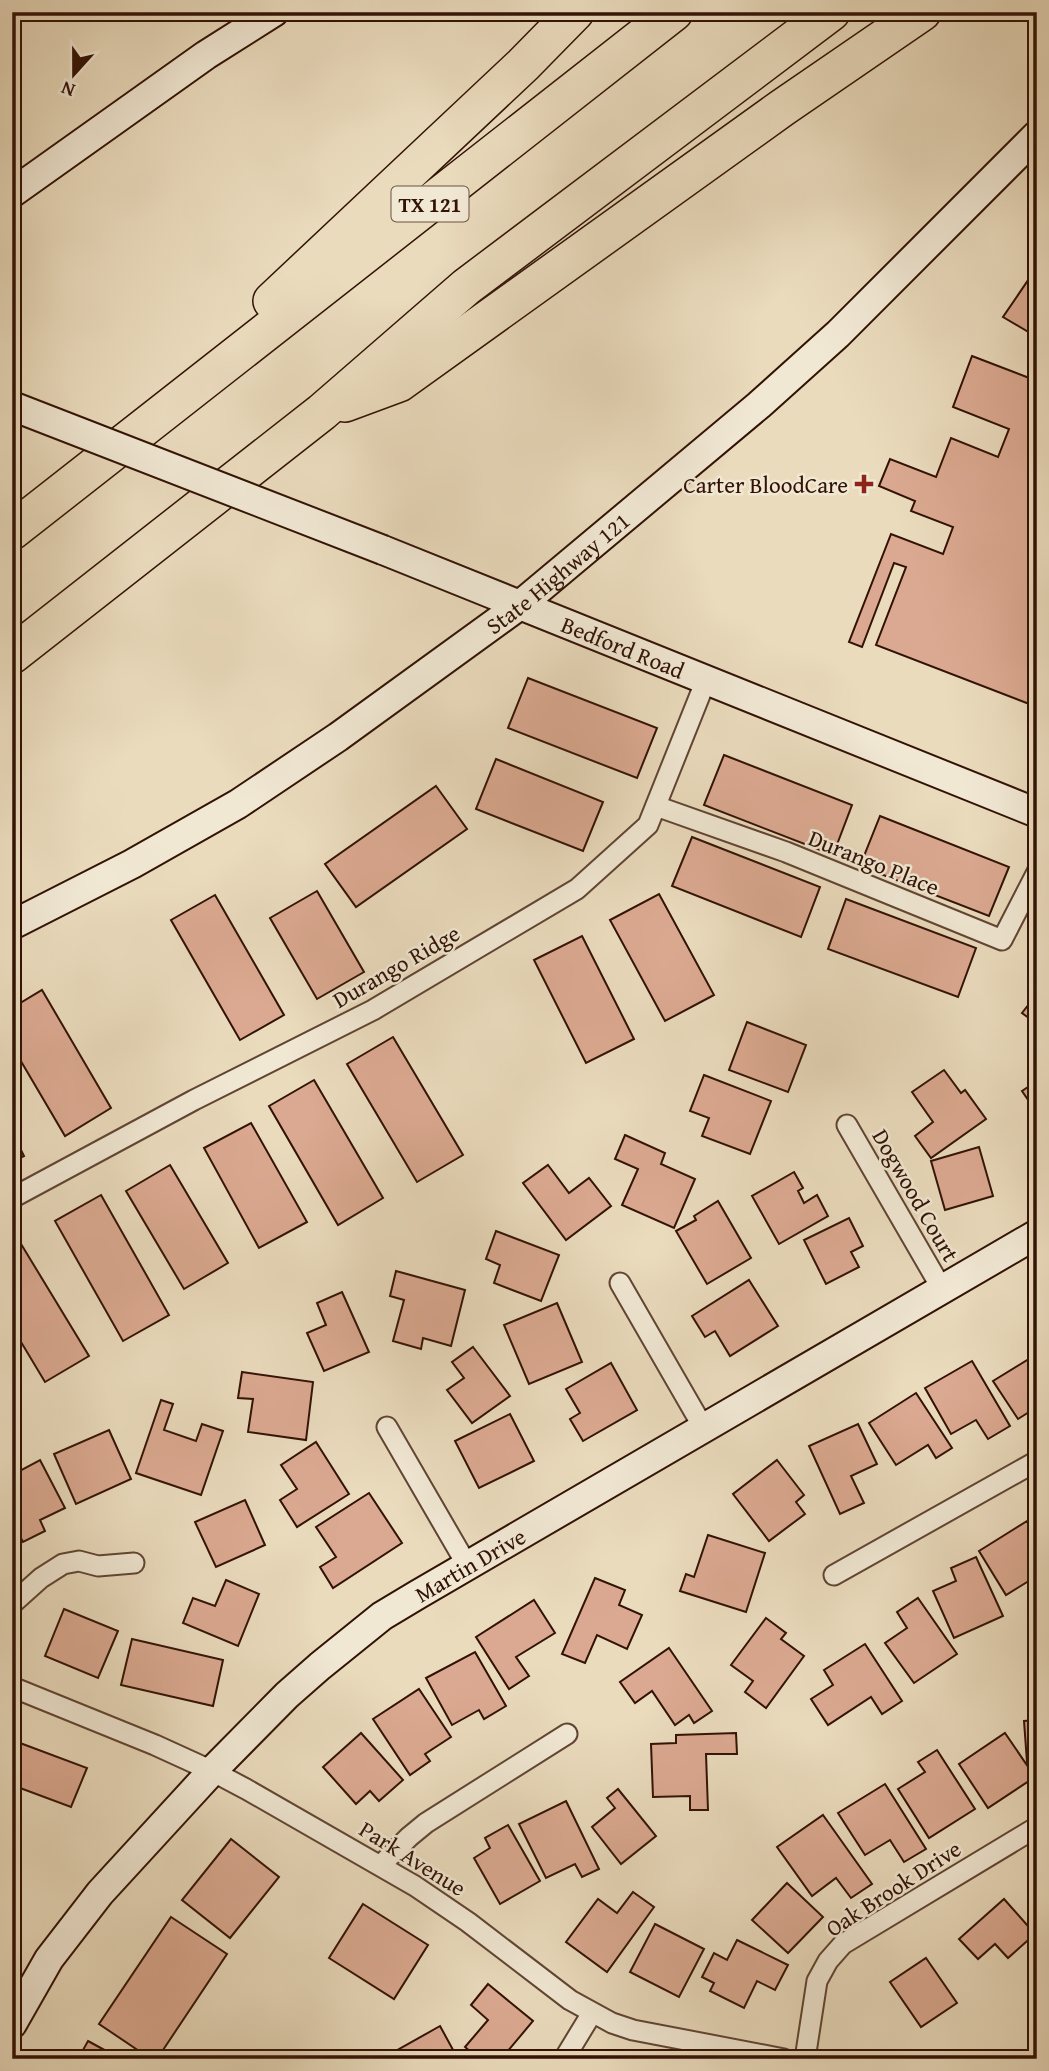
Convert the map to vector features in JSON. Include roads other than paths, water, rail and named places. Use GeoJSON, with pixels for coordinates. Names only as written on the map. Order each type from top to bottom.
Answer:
{"type":"FeatureCollection","features":[{"type":"Feature","properties":{"kind":"highway"},"geometry":{"type":"LineString","coordinates":[[186,394],[263,310],[523,65],[575,12]]}},
{"type":"Feature","properties":{"kind":"highway","name":"TX 121"},"geometry":{"type":"LineString","coordinates":[[12,531],[674,12]]}},
{"type":"Feature","properties":{"kind":"highway"},"geometry":{"type":"LineString","coordinates":[[12,655],[322,411],[466,287],[831,12]]}},
{"type":"Feature","properties":{"kind":"highway"},"geometry":{"type":"LineString","coordinates":[[322,411],[399,383],[782,108],[922,12]]}},
{"type":"Feature","properties":{"kind":"main road"},"geometry":{"type":"LineString","coordinates":[[12,193],[206,55],[274,12]]}},
{"type":"Feature","properties":{"kind":"main road","name":"State Highway 121"},"geometry":{"type":"LineString","coordinates":[[12,925],[132,864],[237,804],[338,737],[520,605],[760,405],[838,334],[1037,135]]}},
{"type":"Feature","properties":{"kind":"main road","name":"Bedford Road"},"geometry":{"type":"LineString","coordinates":[[12,406],[383,550],[1037,813]]}},
{"type":"Feature","properties":{"kind":"main road","name":"Martin Drive"},"geometry":{"type":"LineString","coordinates":[[12,2024],[49,1959],[100,1893],[212,1771],[287,1695],[382,1616],[1037,1234]]}},
{"type":"Feature","properties":{"kind":"street","name":"Durango Ridge"},"geometry":{"type":"LineString","coordinates":[[12,1198],[194,1100],[373,1010],[577,889],[648,825],[706,680]]}},
{"type":"Feature","properties":{"kind":"street","name":"Durango Place"},"geometry":{"type":"LineString","coordinates":[[656,806],[786,852],[1002,940],[1037,872]]}},
{"type":"Feature","properties":{"kind":"street","name":"Dogwood Court"},"geometry":{"type":"LineString","coordinates":[[847,1125],[942,1289]]}},
{"type":"Feature","properties":{"kind":"street"},"geometry":{"type":"LineString","coordinates":[[620,1283],[704,1427]]}},
{"type":"Feature","properties":{"kind":"street"},"geometry":{"type":"LineString","coordinates":[[387,1427],[467,1565]]}},
{"type":"Feature","properties":{"kind":"street"},"geometry":{"type":"LineString","coordinates":[[834,1575],[1034,1469]]}},
{"type":"Feature","properties":{"kind":"street"},"geometry":{"type":"LineString","coordinates":[[12,1604],[41,1578],[63,1564],[79,1561],[98,1566],[134,1563]]}},
{"type":"Feature","properties":{"kind":"street","name":"Park Avenue"},"geometry":{"type":"LineString","coordinates":[[12,1687],[212,1771],[381,1865],[468,1922],[551,1987],[612,2023],[633,2030],[785,2059]]}},
{"type":"Feature","properties":{"kind":"street"},"geometry":{"type":"LineString","coordinates":[[381,1865],[426,1823],[567,1734]]}},
{"type":"Feature","properties":{"kind":"street","name":"Oak Brook Drive"},"geometry":{"type":"LineString","coordinates":[[805,2059],[817,1981],[828,1961],[843,1944],[1034,1835]]}},
{"type":"Feature","properties":{"kind":"street"},"geometry":{"type":"LineString","coordinates":[[564,2059],[592,2013]]}},
{"type":"Feature","properties":{"kind":"waterway"},"geometry":{"type":"LineString","coordinates":[[942,2059],[966,2059]]}},
{"type":"Feature","properties":{"kind":"place","name":"Carter BloodCare"},"geometry":{"type":"Point","coordinates":[864,484]}}]}
